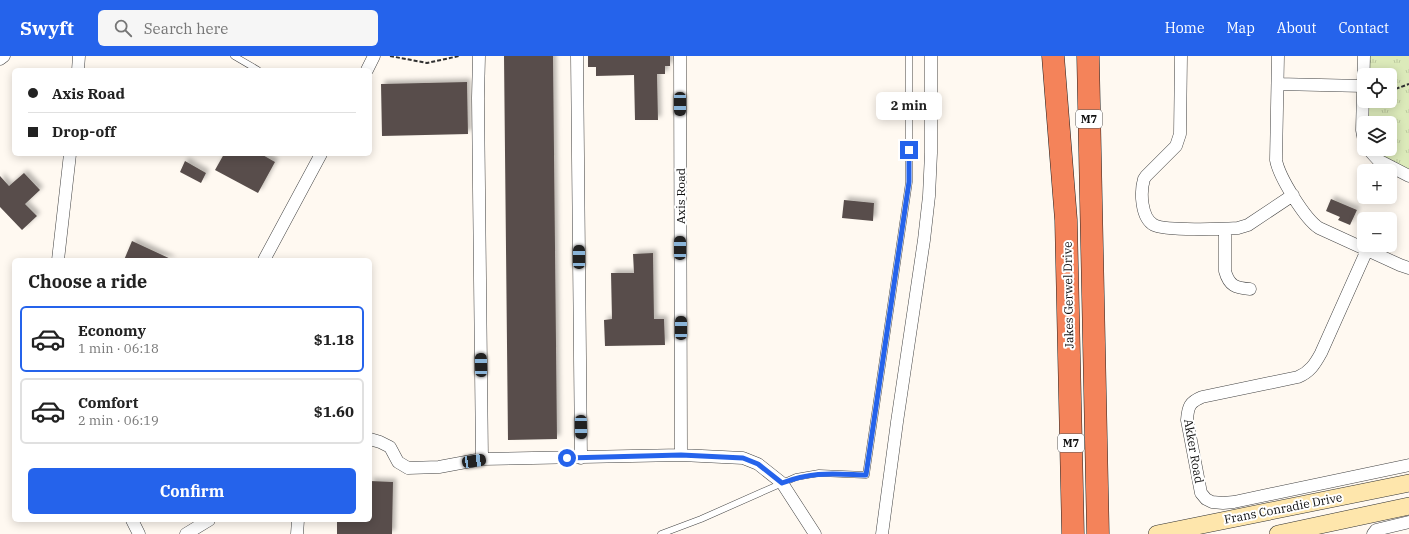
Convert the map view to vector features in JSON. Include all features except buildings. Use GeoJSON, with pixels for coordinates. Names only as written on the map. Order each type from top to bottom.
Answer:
{"type":"FeatureCollection","features":[{"type":"Feature","properties":{"kind":"highway","name":"Jakes Gerwel Drive"},"geometry":{"type":"LineString","coordinates":[[1053,56],[1066,220],[1073,534]]}},
{"type":"Feature","properties":{"kind":"highway","name":"Jakes Gerwel Drive"},"geometry":{"type":"LineString","coordinates":[[1088,56],[1098,534]]}},
{"type":"Feature","properties":{"kind":"main road","name":"Frans Conradie Drive"},"geometry":{"type":"LineString","coordinates":[[1157,534],[1409,483]]}},
{"type":"Feature","properties":{"kind":"main road","name":"Frans Conradie Drive"},"geometry":{"type":"LineString","coordinates":[[1278,534],[1409,506]]}},
{"type":"Feature","properties":{"kind":"street"},"geometry":{"type":"LineString","coordinates":[[0,59],[4,56]]}},
{"type":"Feature","properties":{"kind":"street"},"geometry":{"type":"LineString","coordinates":[[78,68],[79,56]]}},
{"type":"Feature","properties":{"kind":"street"},"geometry":{"type":"LineString","coordinates":[[368,68],[374,56]]}},
{"type":"Feature","properties":{"kind":"street"},"geometry":{"type":"LineString","coordinates":[[479,56],[478,114],[482,460]]}},
{"type":"Feature","properties":{"kind":"street"},"geometry":{"type":"LineString","coordinates":[[577,56],[582,458]]}},
{"type":"Feature","properties":{"kind":"street","name":"Axis Road"},"geometry":{"type":"LineString","coordinates":[[680,56],[681,455]]}},
{"type":"Feature","properties":{"kind":"street"},"geometry":{"type":"LineString","coordinates":[[882,534],[929,196],[931,167],[931,56]]}},
{"type":"Feature","properties":{"kind":"street"},"geometry":{"type":"LineString","coordinates":[[1181,56],[1180,134],[1176,146],[1144,179],[1143,210],[1148,220],[1153,225],[1158,226],[1225,229],[1238,228],[1248,225],[1293,195]]}},
{"type":"Feature","properties":{"kind":"street"},"geometry":{"type":"LineString","coordinates":[[1278,56],[1276,160],[1280,174],[1314,225],[1357,246]]}},
{"type":"Feature","properties":{"kind":"street"},"geometry":{"type":"LineString","coordinates":[[1364,56],[1364,68]]}},
{"type":"Feature","properties":{"kind":"street"},"geometry":{"type":"LineString","coordinates":[[1278,84],[1357,86]]}},
{"type":"Feature","properties":{"kind":"street"},"geometry":{"type":"LineString","coordinates":[[58,258],[70,156]]}},
{"type":"Feature","properties":{"kind":"street"},"geometry":{"type":"LineString","coordinates":[[265,258],[320,156]]}},
{"type":"Feature","properties":{"kind":"street"},"geometry":{"type":"LineString","coordinates":[[1374,156],[1378,160],[1409,176]]}},
{"type":"Feature","properties":{"kind":"street"},"geometry":{"type":"LineString","coordinates":[[1225,229],[1226,271],[1229,282],[1236,286],[1250,289]]}},
{"type":"Feature","properties":{"kind":"street","name":"Akker Road"},"geometry":{"type":"LineString","coordinates":[[1366,252],[1321,353],[1315,364],[1309,370],[1298,377],[1202,396],[1193,401],[1190,405],[1187,412],[1187,420],[1201,493],[1206,499],[1223,504],[1409,465]]}},
{"type":"Feature","properties":{"kind":"street"},"geometry":{"type":"LineString","coordinates":[[1372,252],[1409,268]]}},
{"type":"Feature","properties":{"kind":"street"},"geometry":{"type":"LineString","coordinates":[[372,440],[390,447],[398,462],[408,468],[439,467],[482,460],[681,455],[743,458],[758,464],[782,483],[815,534]]}},
{"type":"Feature","properties":{"kind":"street"},"geometry":{"type":"LineString","coordinates":[[133,522],[139,534]]}},
{"type":"Feature","properties":{"kind":"street"},"geometry":{"type":"LineString","coordinates":[[186,534],[206,522]]}},
{"type":"Feature","properties":{"kind":"street"},"geometry":{"type":"LineString","coordinates":[[297,534],[298,522]]}},
{"type":"Feature","properties":{"kind":"street"},"geometry":{"type":"LineString","coordinates":[[1373,534],[1376,530],[1409,522]]}},
{"type":"Feature","properties":{"kind":"lane"},"geometry":{"type":"LineString","coordinates":[[234,56],[255,68]]}},
{"type":"Feature","properties":{"kind":"lane"},"geometry":{"type":"LineString","coordinates":[[661,534],[701,519],[796,477],[819,473],[866,475],[909,182],[909,56]]}},
{"type":"Feature","properties":{"kind":"path"},"geometry":{"type":"LineString","coordinates":[[390,56],[427,63],[459,56]]}},
{"type":"Feature","properties":{"kind":"path"},"geometry":{"type":"LineString","coordinates":[[1397,88],[1409,84]]}},
{"type":"Feature","properties":{"kind":"green space"},"geometry":{"type":"Polygon","coordinates":[[[1368,56],[1409,56],[1409,171],[1397,166],[1397,164],[1385,160],[1380,156],[1397,156],[1397,116],[1366,116],[1367,108],[1397,108],[1397,68],[1368,68],[1368,56]]]}},
{"type":"Feature","properties":{"kind":"route"},"geometry":{"type":"LineString","coordinates":[[567,458],[681,455],[743,458],[758,464],[782,483],[796,477],[819,473],[866,475],[909,182],[909,150]]}}]}
